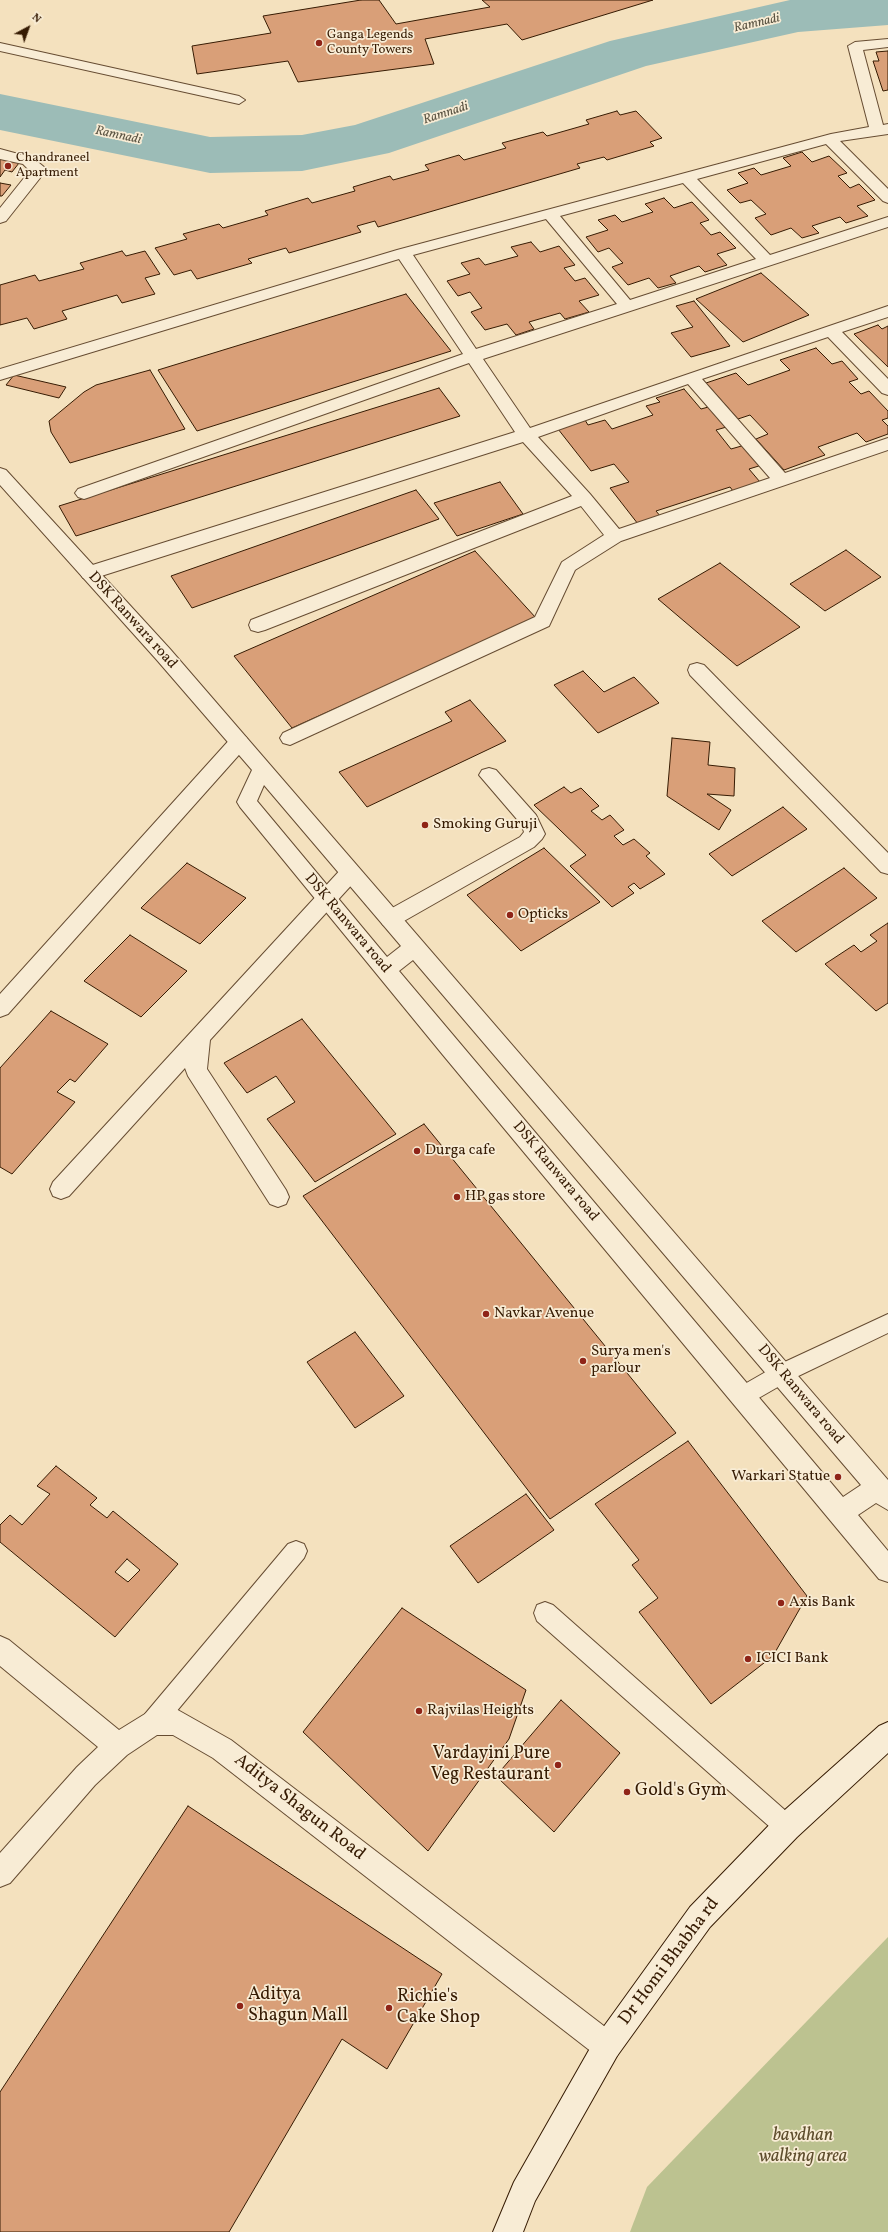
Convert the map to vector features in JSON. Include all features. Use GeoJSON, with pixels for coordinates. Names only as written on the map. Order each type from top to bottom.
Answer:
{"type":"FeatureCollection","features":[{"type":"Feature","properties":{"kind":"street"},"geometry":{"type":"LineString","coordinates":[[0,375],[403,253],[829,139],[883,130],[856,46],[888,43]]}},
{"type":"Feature","properties":{"kind":"street"},"geometry":{"type":"LineString","coordinates":[[829,139],[888,198]]}},
{"type":"Feature","properties":{"kind":"street"},"geometry":{"type":"LineString","coordinates":[[0,154],[28,161],[36,167],[36,173],[0,218]]}},
{"type":"Feature","properties":{"kind":"street"},"geometry":{"type":"LineString","coordinates":[[686,177],[768,261]]}},
{"type":"Feature","properties":{"kind":"street"},"geometry":{"type":"LineString","coordinates":[[550,214],[627,306]]}},
{"type":"Feature","properties":{"kind":"street"},"geometry":{"type":"LineString","coordinates":[[84,494],[473,356],[888,222]]}},
{"type":"Feature","properties":{"kind":"street"},"geometry":{"type":"LineString","coordinates":[[403,253],[526,435],[584,498],[615,537]]}},
{"type":"Feature","properties":{"kind":"street"},"geometry":{"type":"LineString","coordinates":[[89,573],[526,435],[691,376],[888,311]]}},
{"type":"Feature","properties":{"kind":"street"},"geometry":{"type":"LineString","coordinates":[[831,330],[888,389]]}},
{"type":"Feature","properties":{"kind":"street"},"geometry":{"type":"LineString","coordinates":[[691,376],[782,481]]}},
{"type":"Feature","properties":{"kind":"street"},"geometry":{"type":"LineString","coordinates":[[290,738],[542,621],[568,566],[615,537],[888,444]]}},
{"type":"Feature","properties":{"kind":"street","name":"DSK Ranwara road"},"geometry":{"type":"LineString","coordinates":[[0,474],[239,742],[414,948],[783,1374],[883,1493]]}},
{"type":"Feature","properties":{"kind":"street"},"geometry":{"type":"LineString","coordinates":[[258,625],[584,498]]}},
{"type":"Feature","properties":{"kind":"street"},"geometry":{"type":"LineString","coordinates":[[698,670],[888,866]]}},
{"type":"Feature","properties":{"kind":"street"},"geometry":{"type":"LineString","coordinates":[[0,1008],[239,742]]}},
{"type":"Feature","properties":{"kind":"street","name":"DSK Ranwara road"},"geometry":{"type":"LineString","coordinates":[[262,769],[247,802],[386,970],[842,1512],[888,1570]]}},
{"type":"Feature","properties":{"kind":"street"},"geometry":{"type":"LineString","coordinates":[[390,919],[527,842],[536,834],[529,820],[489,776]]}},
{"type":"Feature","properties":{"kind":"street"},"geometry":{"type":"LineString","coordinates":[[61,1189],[350,872]]}},
{"type":"Feature","properties":{"kind":"street"},"geometry":{"type":"LineString","coordinates":[[386,970],[414,948]]}},
{"type":"Feature","properties":{"kind":"street"},"geometry":{"type":"LineString","coordinates":[[200,1037],[196,1070],[278,1197]]}},
{"type":"Feature","properties":{"kind":"street"},"geometry":{"type":"LineString","coordinates":[[842,1512],[883,1493]]}},
{"type":"Feature","properties":{"kind":"street"},"geometry":{"type":"LineString","coordinates":[[0,1649],[118,1746]]}},
{"type":"Feature","properties":{"kind":"street"},"geometry":{"type":"LineString","coordinates":[[0,1873],[86,1776],[118,1746],[153,1722]]}},
{"type":"Feature","properties":{"kind":"street","name":"Aditya Shagun Road"},"geometry":{"type":"LineString","coordinates":[[153,1722],[176,1722],[222,1749],[607,2046]]}},
{"type":"Feature","properties":{"kind":"street","name":"Dr Homi Bhabha rd"},"geometry":{"type":"LineString","coordinates":[[508,2232],[524,2192],[607,2046],[700,1917],[787,1827],[888,1735]]}},
{"type":"Feature","properties":{"kind":"lane"},"geometry":{"type":"LineString","coordinates":[[0,47],[239,100]]}},
{"type":"Feature","properties":{"kind":"lane"},"geometry":{"type":"LineString","coordinates":[[743,1396],[783,1374],[888,1323]]}},
{"type":"Feature","properties":{"kind":"lane"},"geometry":{"type":"LineString","coordinates":[[153,1722],[296,1551]]}},
{"type":"Feature","properties":{"kind":"lane"},"geometry":{"type":"LineString","coordinates":[[545,1613],[787,1827]]}},
{"type":"Feature","properties":{"kind":"green space","name":"bavdhan walking area"},"geometry":{"type":"Polygon","coordinates":[[[888,1937],[888,2232],[630,2232],[647,2187],[888,1937]]]}},
{"type":"Feature","properties":{"kind":"building","name":"Ganga Legends County Towers"},"geometry":{"type":"Polygon","coordinates":[[[361,0],[379,0],[396,24],[490,7],[482,0],[653,0],[522,40],[507,24],[425,39],[434,64],[298,82],[288,61],[197,74],[192,46],[271,33],[263,16],[361,0]]]}},
{"type":"Feature","properties":{"kind":"building"},"geometry":{"type":"Polygon","coordinates":[[[888,51],[888,90],[883,91],[873,61],[879,61],[876,52],[888,51]]]}},
{"type":"Feature","properties":{"kind":"building"},"geometry":{"type":"Polygon","coordinates":[[[617,111],[620,115],[636,111],[662,138],[650,142],[654,146],[607,160],[604,157],[577,164],[580,168],[378,227],[375,221],[357,226],[361,232],[289,253],[286,248],[248,259],[252,263],[197,279],[191,270],[174,275],[155,248],[187,239],[183,234],[219,224],[223,228],[268,215],[265,211],[308,198],[312,203],[355,191],[353,187],[390,176],[393,180],[429,170],[425,165],[459,155],[464,160],[506,148],[502,143],[543,132],[547,136],[589,124],[586,120],[617,111]]]}},
{"type":"Feature","properties":{"kind":"building"},"geometry":{"type":"Polygon","coordinates":[[[802,152],[812,162],[829,156],[847,173],[838,176],[850,188],[859,184],[875,200],[857,206],[868,216],[846,223],[840,217],[812,226],[819,233],[802,238],[791,228],[771,235],[755,218],[766,214],[751,200],[740,203],[727,190],[748,183],[738,173],[754,168],[761,175],[791,166],[783,158],[802,152]]]}},
{"type":"Feature","properties":{"kind":"building","name":"Chandraneel Apartment"},"geometry":{"type":"Polygon","coordinates":[[[0,159],[19,163],[12,172],[5,170],[0,177],[0,159]]]}},
{"type":"Feature","properties":{"kind":"building","name":"Chandraneel Apartment"},"geometry":{"type":"Polygon","coordinates":[[[0,183],[11,185],[2,196],[0,196],[0,183]]]}},
{"type":"Feature","properties":{"kind":"building"},"geometry":{"type":"Polygon","coordinates":[[[664,198],[674,208],[692,202],[709,220],[700,223],[711,235],[720,232],[736,248],[717,254],[727,265],[705,272],[699,266],[670,276],[676,283],[658,288],[649,278],[628,285],[612,267],[623,263],[609,248],[598,252],[586,237],[608,230],[598,220],[615,215],[622,222],[653,212],[645,204],[664,198]]]}},
{"type":"Feature","properties":{"kind":"building"},"geometry":{"type":"Polygon","coordinates":[[[531,242],[540,252],[559,246],[575,265],[564,268],[575,281],[585,278],[599,295],[579,301],[589,312],[565,319],[560,313],[529,322],[534,329],[516,335],[507,324],[485,330],[471,312],[482,308],[470,292],[458,296],[447,281],[470,274],[461,263],[479,258],[485,265],[518,256],[511,247],[531,242]]]}},
{"type":"Feature","properties":{"kind":"building"},"geometry":{"type":"Polygon","coordinates":[[[122,251],[126,256],[145,251],[160,274],[145,278],[155,294],[122,303],[117,295],[62,311],[67,319],[34,329],[27,318],[0,325],[0,285],[35,275],[39,281],[84,269],[80,263],[122,251]]]}},
{"type":"Feature","properties":{"kind":"building"},"geometry":{"type":"Polygon","coordinates":[[[761,273],[809,315],[743,342],[696,299],[761,273]]]}},
{"type":"Feature","properties":{"kind":"building"},"geometry":{"type":"Polygon","coordinates":[[[406,294],[451,351],[197,431],[158,370],[406,294]]]}},
{"type":"Feature","properties":{"kind":"building"},"geometry":{"type":"Polygon","coordinates":[[[694,301],[730,346],[691,357],[671,333],[693,327],[676,306],[694,301]]]}},
{"type":"Feature","properties":{"kind":"building"},"geometry":{"type":"Polygon","coordinates":[[[878,325],[882,329],[888,326],[888,367],[854,334],[878,325]]]}},
{"type":"Feature","properties":{"kind":"building"},"geometry":{"type":"Polygon","coordinates":[[[816,348],[832,364],[842,361],[858,379],[849,382],[861,394],[869,391],[888,411],[888,418],[882,420],[888,426],[888,434],[866,442],[857,433],[818,447],[825,455],[784,470],[756,439],[768,434],[750,415],[738,419],[706,383],[736,373],[748,385],[790,370],[780,360],[816,348]]]}},
{"type":"Feature","properties":{"kind":"building"},"geometry":{"type":"Polygon","coordinates":[[[150,370],[185,429],[70,463],[51,432],[49,421],[84,392],[96,385],[150,370]]]}},
{"type":"Feature","properties":{"kind":"building"},"geometry":{"type":"Polygon","coordinates":[[[14,375],[66,387],[59,398],[6,385],[14,375]]]}},
{"type":"Feature","properties":{"kind":"building"},"geometry":{"type":"Polygon","coordinates":[[[439,388],[460,416],[76,536],[59,506],[439,388]]]}},
{"type":"Feature","properties":{"kind":"building"},"geometry":{"type":"Polygon","coordinates":[[[684,389],[701,409],[712,406],[730,426],[716,430],[731,449],[745,445],[762,465],[749,469],[760,482],[733,491],[730,487],[656,511],[661,517],[638,524],[610,488],[629,482],[614,464],[591,471],[558,429],[585,420],[588,425],[605,420],[612,429],[653,415],[646,406],[660,402],[656,398],[684,389]]]}},
{"type":"Feature","properties":{"kind":"building"},"geometry":{"type":"Polygon","coordinates":[[[500,482],[523,514],[457,536],[434,503],[500,482]]]}},
{"type":"Feature","properties":{"kind":"building"},"geometry":{"type":"Polygon","coordinates":[[[416,490],[439,519],[192,608],[171,576],[416,490]]]}},
{"type":"Feature","properties":{"kind":"building"},"geometry":{"type":"Polygon","coordinates":[[[846,550],[881,577],[825,611],[790,584],[846,550]]]}},
{"type":"Feature","properties":{"kind":"building"},"geometry":{"type":"Polygon","coordinates":[[[475,551],[536,618],[292,728],[234,656],[475,551]]]}},
{"type":"Feature","properties":{"kind":"building"},"geometry":{"type":"Polygon","coordinates":[[[720,563],[800,627],[737,666],[658,599],[720,563]]]}},
{"type":"Feature","properties":{"kind":"building"},"geometry":{"type":"Polygon","coordinates":[[[583,671],[604,692],[634,677],[659,703],[598,733],[554,685],[583,671]]]}},
{"type":"Feature","properties":{"kind":"building"},"geometry":{"type":"Polygon","coordinates":[[[470,700],[506,741],[367,807],[339,772],[452,721],[445,712],[470,700]]]}},
{"type":"Feature","properties":{"kind":"building"},"geometry":{"type":"Polygon","coordinates":[[[672,738],[710,742],[708,765],[735,768],[734,796],[707,794],[731,810],[719,830],[667,796],[672,738]]]}},
{"type":"Feature","properties":{"kind":"building"},"geometry":{"type":"Polygon","coordinates":[[[564,787],[571,793],[581,788],[599,806],[591,811],[602,820],[610,815],[624,830],[614,836],[623,845],[634,839],[650,853],[646,856],[665,874],[640,889],[634,883],[628,887],[634,893],[612,907],[570,866],[586,855],[534,805],[564,787]]]}},
{"type":"Feature","properties":{"kind":"building"},"geometry":{"type":"Polygon","coordinates":[[[783,807],[807,829],[732,876],[709,854],[783,807]]]}},
{"type":"Feature","properties":{"kind":"building"},"geometry":{"type":"Polygon","coordinates":[[[544,848],[600,902],[521,951],[467,895],[544,848]]]}},
{"type":"Feature","properties":{"kind":"building"},"geometry":{"type":"Polygon","coordinates":[[[187,863],[246,898],[200,944],[141,908],[187,863]]]}},
{"type":"Feature","properties":{"kind":"building"},"geometry":{"type":"Polygon","coordinates":[[[844,868],[877,898],[796,952],[762,921],[844,868]]]}},
{"type":"Feature","properties":{"kind":"building"},"geometry":{"type":"Polygon","coordinates":[[[888,923],[888,1003],[876,1011],[825,964],[854,945],[861,952],[877,941],[870,935],[888,923]]]}},
{"type":"Feature","properties":{"kind":"building"},"geometry":{"type":"Polygon","coordinates":[[[130,935],[187,971],[141,1017],[84,981],[130,935]]]}},
{"type":"Feature","properties":{"kind":"building"},"geometry":{"type":"Polygon","coordinates":[[[51,1011],[108,1044],[75,1082],[70,1079],[57,1092],[75,1102],[12,1174],[0,1167],[0,1068],[51,1011]]]}},
{"type":"Feature","properties":{"kind":"building"},"geometry":{"type":"Polygon","coordinates":[[[302,1019],[396,1134],[315,1182],[267,1119],[295,1102],[276,1076],[247,1093],[224,1063],[302,1019]]]}},
{"type":"Feature","properties":{"kind":"building","name":"Navkar Avenue"},"geometry":{"type":"Polygon","coordinates":[[[424,1124],[676,1433],[550,1519],[303,1196],[424,1124]]]}},
{"type":"Feature","properties":{"kind":"building"},"geometry":{"type":"Polygon","coordinates":[[[355,1332],[404,1396],[355,1428],[307,1362],[355,1332]]]}},
{"type":"Feature","properties":{"kind":"building"},"geometry":{"type":"Polygon","coordinates":[[[688,1441],[807,1596],[773,1656],[711,1704],[639,1612],[658,1598],[632,1565],[639,1560],[595,1504],[688,1441]]]}},
{"type":"Feature","properties":{"kind":"building"},"geometry":{"type":"Polygon","coordinates":[[[56,1466],[97,1498],[90,1505],[107,1518],[113,1511],[178,1564],[115,1637],[0,1542],[0,1525],[10,1515],[22,1525],[50,1494],[37,1486],[56,1466]],[[127,1559],[115,1572],[128,1582],[140,1570],[127,1559]]]}},
{"type":"Feature","properties":{"kind":"building"},"geometry":{"type":"Polygon","coordinates":[[[526,1494],[554,1530],[478,1583],[450,1546],[526,1494]]]}},
{"type":"Feature","properties":{"kind":"building","name":"Rajvilas Heights"},"geometry":{"type":"Polygon","coordinates":[[[402,1608],[526,1690],[509,1739],[428,1851],[303,1732],[402,1608]]]}},
{"type":"Feature","properties":{"kind":"building","name":"Vardayini Pure Veg Restaurant"},"geometry":{"type":"Polygon","coordinates":[[[561,1700],[620,1753],[554,1832],[496,1776],[561,1700]]]}},
{"type":"Feature","properties":{"kind":"building","name":"Aditya Shagun Mall"},"geometry":{"type":"Polygon","coordinates":[[[188,1806],[442,1974],[387,2069],[342,2039],[229,2232],[0,2232],[0,2092],[188,1806]]]}},
{"type":"Feature","properties":{"kind":"waterway","name":"Ramnadi"},"geometry":{"type":"LineString","coordinates":[[0,112],[210,155],[302,153],[368,140],[630,53],[798,15],[888,8]]}},
{"type":"Feature","properties":{"kind":"place","name":"Ganga Legends County Towers"},"geometry":{"type":"Point","coordinates":[319,43]}},
{"type":"Feature","properties":{"kind":"place","name":"Chandraneel Apartment"},"geometry":{"type":"Point","coordinates":[8,166]}},
{"type":"Feature","properties":{"kind":"place","name":"Smoking Guruji"},"geometry":{"type":"Point","coordinates":[425,825]}},
{"type":"Feature","properties":{"kind":"place","name":"Opticks"},"geometry":{"type":"Point","coordinates":[510,915]}},
{"type":"Feature","properties":{"kind":"place","name":"Durga cafe"},"geometry":{"type":"Point","coordinates":[417,1151]}},
{"type":"Feature","properties":{"kind":"place","name":"HP gas store"},"geometry":{"type":"Point","coordinates":[457,1197]}},
{"type":"Feature","properties":{"kind":"place","name":"Navkar Avenue"},"geometry":{"type":"Point","coordinates":[486,1314]}},
{"type":"Feature","properties":{"kind":"place","name":"Surya men's parlour"},"geometry":{"type":"Point","coordinates":[583,1361]}},
{"type":"Feature","properties":{"kind":"place","name":"Warkari Statue"},"geometry":{"type":"Point","coordinates":[838,1477]}},
{"type":"Feature","properties":{"kind":"place","name":"Axis Bank"},"geometry":{"type":"Point","coordinates":[781,1603]}},
{"type":"Feature","properties":{"kind":"place","name":"ICICI Bank"},"geometry":{"type":"Point","coordinates":[748,1659]}},
{"type":"Feature","properties":{"kind":"place","name":"Rajvilas Heights"},"geometry":{"type":"Point","coordinates":[419,1711]}},
{"type":"Feature","properties":{"kind":"place","name":"Vardayini Pure Veg Restaurant"},"geometry":{"type":"Point","coordinates":[558,1765]}},
{"type":"Feature","properties":{"kind":"place","name":"Gold's Gym"},"geometry":{"type":"Point","coordinates":[627,1792]}},
{"type":"Feature","properties":{"kind":"place","name":"Aditya Shagun Mall"},"geometry":{"type":"Point","coordinates":[240,2006]}},
{"type":"Feature","properties":{"kind":"place","name":"Richie's Cake Shop"},"geometry":{"type":"Point","coordinates":[389,2008]}}]}
